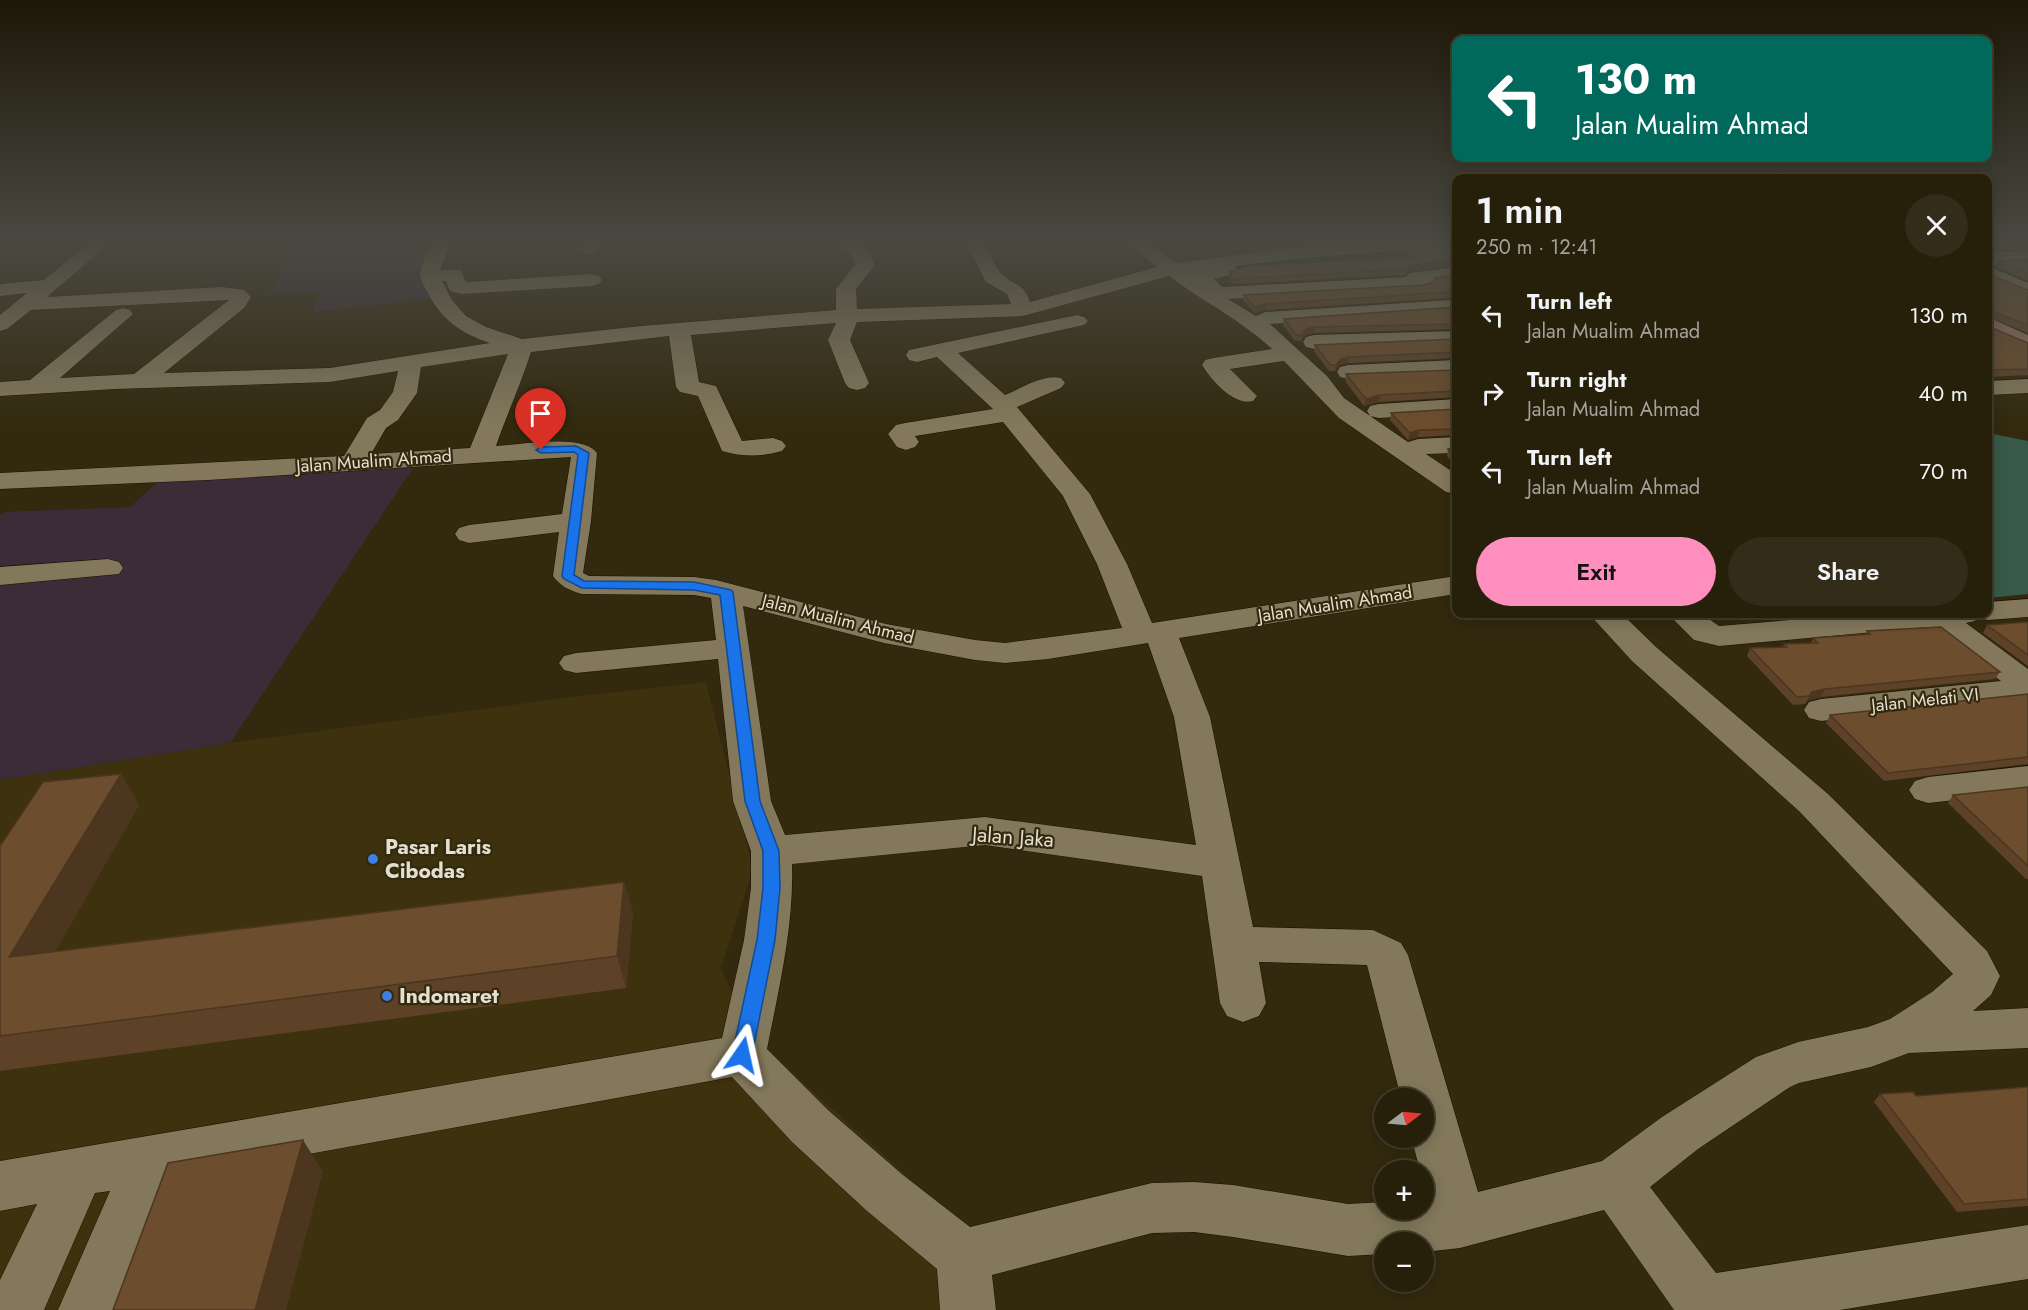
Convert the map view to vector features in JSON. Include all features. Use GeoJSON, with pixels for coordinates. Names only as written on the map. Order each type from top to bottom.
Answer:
{"type":"FeatureCollection","features":[{"type":"Feature","properties":{"kind":"street"},"geometry":{"type":"LineString","coordinates":[[0,324],[27,304],[42,303]]}},
{"type":"Feature","properties":{"kind":"street"},"geometry":{"type":"LineString","coordinates":[[140,381],[237,303]]}},
{"type":"Feature","properties":{"kind":"street"},"geometry":{"type":"LineString","coordinates":[[442,303],[456,320],[483,333],[522,346]]}},
{"type":"Feature","properties":{"kind":"street"},"geometry":{"type":"LineString","coordinates":[[846,303],[846,329],[839,342],[857,384]]}},
{"type":"Feature","properties":{"kind":"street"},"geometry":{"type":"LineString","coordinates":[[1020,303],[1023,310]]}},
{"type":"Feature","properties":{"kind":"street"},"geometry":{"type":"LineString","coordinates":[[0,389],[140,381],[330,375],[522,346],[679,328],[846,316],[1023,310],[1048,303]]}},
{"type":"Feature","properties":{"kind":"street"},"geometry":{"type":"LineString","coordinates":[[1223,303],[1250,319],[1290,353],[1348,413],[1452,483]]}},
{"type":"Feature","properties":{"kind":"street"},"geometry":{"type":"LineString","coordinates":[[1265,318],[1441,303]]}},
{"type":"Feature","properties":{"kind":"street"},"geometry":{"type":"LineString","coordinates":[[37,386],[123,314]]}},
{"type":"Feature","properties":{"kind":"street"},"geometry":{"type":"LineString","coordinates":[[1077,321],[929,352],[1006,410],[1076,494],[1151,633],[1192,717],[1217,842],[1218,863],[1235,944],[1243,1003]]}},
{"type":"Feature","properties":{"kind":"street"},"geometry":{"type":"LineString","coordinates":[[1992,325],[2028,343]]}},
{"type":"Feature","properties":{"kind":"street"},"geometry":{"type":"LineString","coordinates":[[679,328],[688,387],[710,393],[731,446],[742,449],[773,446]]}},
{"type":"Feature","properties":{"kind":"street"},"geometry":{"type":"LineString","coordinates":[[1314,342],[1452,337]]}},
{"type":"Feature","properties":{"kind":"street"},"geometry":{"type":"LineString","coordinates":[[481,453],[494,416],[510,383],[522,346]]}},
{"type":"Feature","properties":{"kind":"street"},"geometry":{"type":"LineString","coordinates":[[1245,396],[1213,365],[1290,353]]}},
{"type":"Feature","properties":{"kind":"street"},"geometry":{"type":"LineString","coordinates":[[353,463],[376,423],[389,415],[405,393],[411,362]]}},
{"type":"Feature","properties":{"kind":"street"},"geometry":{"type":"LineString","coordinates":[[1348,372],[1452,367]]}},
{"type":"Feature","properties":{"kind":"street"},"geometry":{"type":"LineString","coordinates":[[906,442],[901,434],[905,430],[1006,410],[1053,383]]}},
{"type":"Feature","properties":{"kind":"street"},"geometry":{"type":"LineString","coordinates":[[1992,387],[2028,386]]}},
{"type":"Feature","properties":{"kind":"street"},"geometry":{"type":"LineString","coordinates":[[1379,411],[1452,406]]}},
{"type":"Feature","properties":{"kind":"street"},"geometry":{"type":"LineString","coordinates":[[1418,447],[1452,445]]}},
{"type":"Feature","properties":{"kind":"street","name":"Jalan Mualim Ahmad"},"geometry":{"type":"LineString","coordinates":[[0,481],[208,472],[481,453],[580,450],[584,453],[577,521],[568,576],[582,585],[694,586],[726,592],[884,633],[1005,653],[1151,633],[1452,586]]}},
{"type":"Feature","properties":{"kind":"street"},"geometry":{"type":"LineString","coordinates":[[470,534],[577,521]]}},
{"type":"Feature","properties":{"kind":"street"},"geometry":{"type":"LineString","coordinates":[[0,576],[108,568]]}},
{"type":"Feature","properties":{"kind":"street"},"geometry":{"type":"LineString","coordinates":[[726,592],[753,801],[771,851],[772,888],[766,940],[742,1055]]}},
{"type":"Feature","properties":{"kind":"street"},"geometry":{"type":"LineString","coordinates":[[1992,611],[2028,608]]}},
{"type":"Feature","properties":{"kind":"street"},"geometry":{"type":"LineString","coordinates":[[963,1256],[1152,1208],[1194,1207],[1233,1211],[1348,1230],[1461,1222],[1615,1182],[1689,1127],[1773,1072],[1798,1063],[1871,1047],[1906,1034],[1976,982],[1978,976],[1971,964],[1814,803],[1644,654],[1609,618]]}},
{"type":"Feature","properties":{"kind":"street"},"geometry":{"type":"LineString","coordinates":[[1688,618],[1712,636],[1916,618]]}},
{"type":"Feature","properties":{"kind":"street"},"geometry":{"type":"LineString","coordinates":[[1953,618],[2028,687]]}},
{"type":"Feature","properties":{"kind":"street"},"geometry":{"type":"LineString","coordinates":[[576,663],[734,648]]}},
{"type":"Feature","properties":{"kind":"street","name":"Jalan Melati VI"},"geometry":{"type":"LineString","coordinates":[[1821,710],[2028,687]]}},
{"type":"Feature","properties":{"kind":"street"},"geometry":{"type":"LineString","coordinates":[[1928,790],[2028,778]]}},
{"type":"Feature","properties":{"kind":"street","name":"Jalan Jaka"},"geometry":{"type":"LineString","coordinates":[[771,851],[985,831],[1218,863]]}},
{"type":"Feature","properties":{"kind":"street"},"geometry":{"type":"LineString","coordinates":[[1235,944],[1373,946],[1386,955],[1461,1222]]}},
{"type":"Feature","properties":{"kind":"street"},"geometry":{"type":"LineString","coordinates":[[1906,1034],[2028,1028]]}},
{"type":"Feature","properties":{"kind":"street"},"geometry":{"type":"LineString","coordinates":[[0,1186],[742,1055]]}},
{"type":"Feature","properties":{"kind":"street"},"geometry":{"type":"LineString","coordinates":[[742,1055],[810,1126],[885,1193],[963,1256],[968,1310]]}},
{"type":"Feature","properties":{"kind":"street"},"geometry":{"type":"LineString","coordinates":[[86,1310],[149,1160]]}},
{"type":"Feature","properties":{"kind":"street"},"geometry":{"type":"LineString","coordinates":[[15,1310],[78,1173]]}},
{"type":"Feature","properties":{"kind":"street"},"geometry":{"type":"LineString","coordinates":[[1615,1182],[1690,1286],[1704,1301],[1725,1301],[2028,1252]]}},
{"type":"Feature","properties":{"kind":"shaded area"},"geometry":{"type":"Polygon","coordinates":[[[316,303],[391,303],[312,312],[316,303]]]}},
{"type":"Feature","properties":{"kind":"shaded area"},"geometry":{"type":"Polygon","coordinates":[[[417,462],[230,743],[0,780],[0,515],[4,512],[130,507],[161,479],[417,462]]]}},
{"type":"Feature","properties":{"kind":"shaded area"},"geometry":{"type":"Polygon","coordinates":[[[706,682],[753,869],[721,968],[752,1037],[966,1229],[972,1310],[0,1310],[0,780],[230,743],[563,698],[706,682]]]}},
{"type":"Feature","properties":{"kind":"green space"},"geometry":{"type":"Polygon","coordinates":[[[1992,434],[2028,441],[2028,594],[1992,598],[1992,434]]]}},
{"type":"Feature","properties":{"kind":"building"},"geometry":{"type":"Polygon","coordinates":[[[1251,303],[1279,303],[1266,304],[1255,307],[1251,303]]]}},
{"type":"Feature","properties":{"kind":"building"},"geometry":{"type":"Polygon","coordinates":[[[1992,303],[2028,303],[2028,325],[1992,311],[1992,303]]]}},
{"type":"Feature","properties":{"kind":"building"},"geometry":{"type":"Polygon","coordinates":[[[1452,307],[1452,324],[1315,327],[1306,329],[1302,335],[1296,335],[1284,319],[1452,307]]]}},
{"type":"Feature","properties":{"kind":"building"},"geometry":{"type":"Polygon","coordinates":[[[1992,328],[2028,343],[2028,369],[1992,370],[1992,328]]]}},
{"type":"Feature","properties":{"kind":"building"},"geometry":{"type":"Polygon","coordinates":[[[1452,339],[1452,352],[1349,357],[1341,359],[1336,365],[1330,365],[1315,345],[1452,339]]]}},
{"type":"Feature","properties":{"kind":"building"},"geometry":{"type":"Polygon","coordinates":[[[1452,370],[1452,391],[1380,395],[1366,399],[1346,374],[1452,370]]]}},
{"type":"Feature","properties":{"kind":"building"},"geometry":{"type":"Polygon","coordinates":[[[1452,409],[1452,429],[1419,430],[1410,433],[1391,413],[1452,409]]]}},
{"type":"Feature","properties":{"kind":"building"},"geometry":{"type":"Polygon","coordinates":[[[2028,622],[2028,655],[1987,625],[2028,622]]]}},
{"type":"Feature","properties":{"kind":"building"},"geometry":{"type":"Polygon","coordinates":[[[1941,627],[2000,672],[1825,689],[1812,692],[1809,696],[1797,697],[1750,648],[1818,643],[1813,638],[1870,634],[1867,631],[1941,627]]]}},
{"type":"Feature","properties":{"kind":"building"},"geometry":{"type":"Polygon","coordinates":[[[2028,694],[2028,757],[1888,773],[1830,715],[2028,694]]]}},
{"type":"Feature","properties":{"kind":"building"},"geometry":{"type":"Polygon","coordinates":[[[121,774],[9,957],[624,882],[617,956],[0,1036],[0,846],[43,782],[121,774]]]}},
{"type":"Feature","properties":{"kind":"building"},"geometry":{"type":"Polygon","coordinates":[[[2028,787],[2028,866],[1953,795],[2028,787]]]}},
{"type":"Feature","properties":{"kind":"building"},"geometry":{"type":"Polygon","coordinates":[[[2028,1087],[2028,1199],[1964,1204],[1880,1094],[1913,1092],[1916,1096],[2028,1087]]]}},
{"type":"Feature","properties":{"kind":"building"},"geometry":{"type":"Polygon","coordinates":[[[303,1140],[255,1310],[113,1310],[168,1163],[303,1140]]]}},
{"type":"Feature","properties":{"kind":"place","name":"Pasar Laris Cibodas"},"geometry":{"type":"Point","coordinates":[373,859]}},
{"type":"Feature","properties":{"kind":"place","name":"Indomaret"},"geometry":{"type":"Point","coordinates":[387,996]}},
{"type":"Feature","properties":{"kind":"route"},"geometry":{"type":"LineString","coordinates":[[541,450],[576,449],[584,453],[577,521],[568,576],[574,581],[582,585],[694,586],[726,592],[753,801],[771,851],[772,888],[766,940],[742,1055]]}}]}
